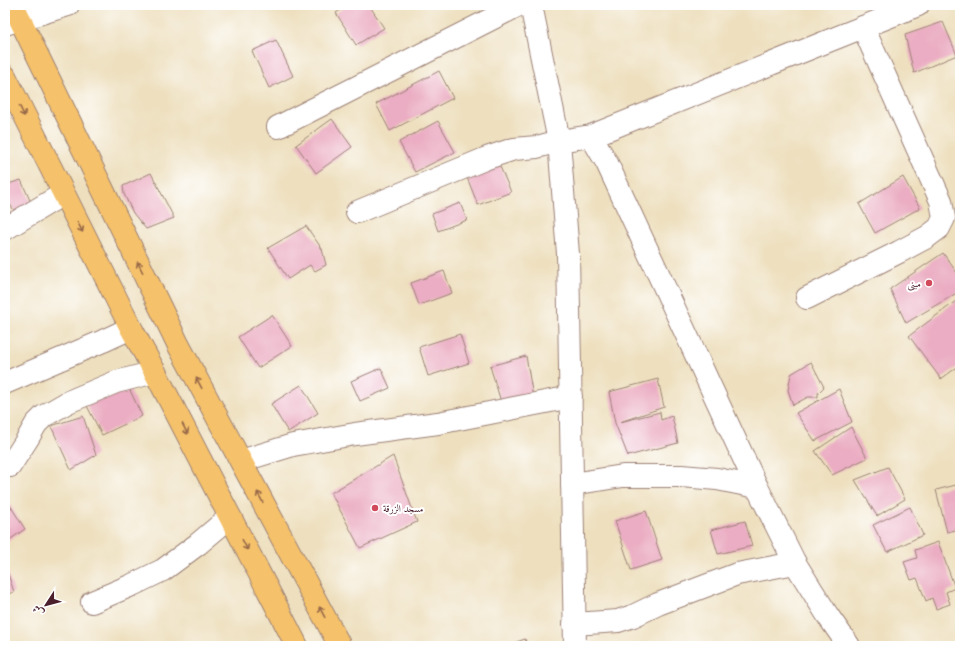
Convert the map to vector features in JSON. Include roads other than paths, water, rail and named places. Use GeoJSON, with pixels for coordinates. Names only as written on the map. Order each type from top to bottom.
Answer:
{"type":"FeatureCollection","features":[{"type":"Feature","properties":{"kind":"main road"},"geometry":{"type":"LineString","coordinates":[[13,16],[161,310],[340,646]]}},
{"type":"Feature","properties":{"kind":"main road"},"geometry":{"type":"LineString","coordinates":[[5,76],[131,328],[297,646]]}},
{"type":"Feature","properties":{"kind":"street"},"geometry":{"type":"LineString","coordinates":[[13,16],[68,5]]}},
{"type":"Feature","properties":{"kind":"street"},"geometry":{"type":"LineString","coordinates":[[278,127],[519,5]]}},
{"type":"Feature","properties":{"kind":"street"},"geometry":{"type":"LineString","coordinates":[[531,5],[559,141],[568,254],[575,646]]}},
{"type":"Feature","properties":{"kind":"street"},"geometry":{"type":"LineString","coordinates":[[357,212],[487,158],[514,149],[537,147],[559,141],[591,136],[918,5]]}},
{"type":"Feature","properties":{"kind":"street"},"geometry":{"type":"LineString","coordinates":[[807,298],[927,237],[938,228],[944,218],[941,201],[863,26]]}},
{"type":"Feature","properties":{"kind":"street"},"geometry":{"type":"LineString","coordinates":[[591,136],[607,163],[757,487],[795,563],[828,616],[849,646]]}},
{"type":"Feature","properties":{"kind":"street"},"geometry":{"type":"LineString","coordinates":[[5,229],[63,194]]}},
{"type":"Feature","properties":{"kind":"street"},"geometry":{"type":"LineString","coordinates":[[5,383],[131,328]]}},
{"type":"Feature","properties":{"kind":"street"},"geometry":{"type":"LineString","coordinates":[[10,466],[36,424],[44,416],[68,402],[116,382],[155,372]]}},
{"type":"Feature","properties":{"kind":"street"},"geometry":{"type":"LineString","coordinates":[[241,461],[293,445],[355,434],[438,423],[571,397]]}},
{"type":"Feature","properties":{"kind":"street"},"geometry":{"type":"LineString","coordinates":[[572,484],[623,476],[680,476],[717,480],[757,487]]}},
{"type":"Feature","properties":{"kind":"street"},"geometry":{"type":"LineString","coordinates":[[92,602],[163,570],[198,544],[230,517]]}},
{"type":"Feature","properties":{"kind":"street"},"geometry":{"type":"LineString","coordinates":[[574,624],[618,621],[633,616],[664,601],[738,574],[795,563]]}},
{"type":"Feature","properties":{"kind":"place","name":"مبنى"},"geometry":{"type":"Point","coordinates":[929,283]}},
{"type":"Feature","properties":{"kind":"place","name":"مسجد الزرقة"},"geometry":{"type":"Point","coordinates":[375,508]}}]}
